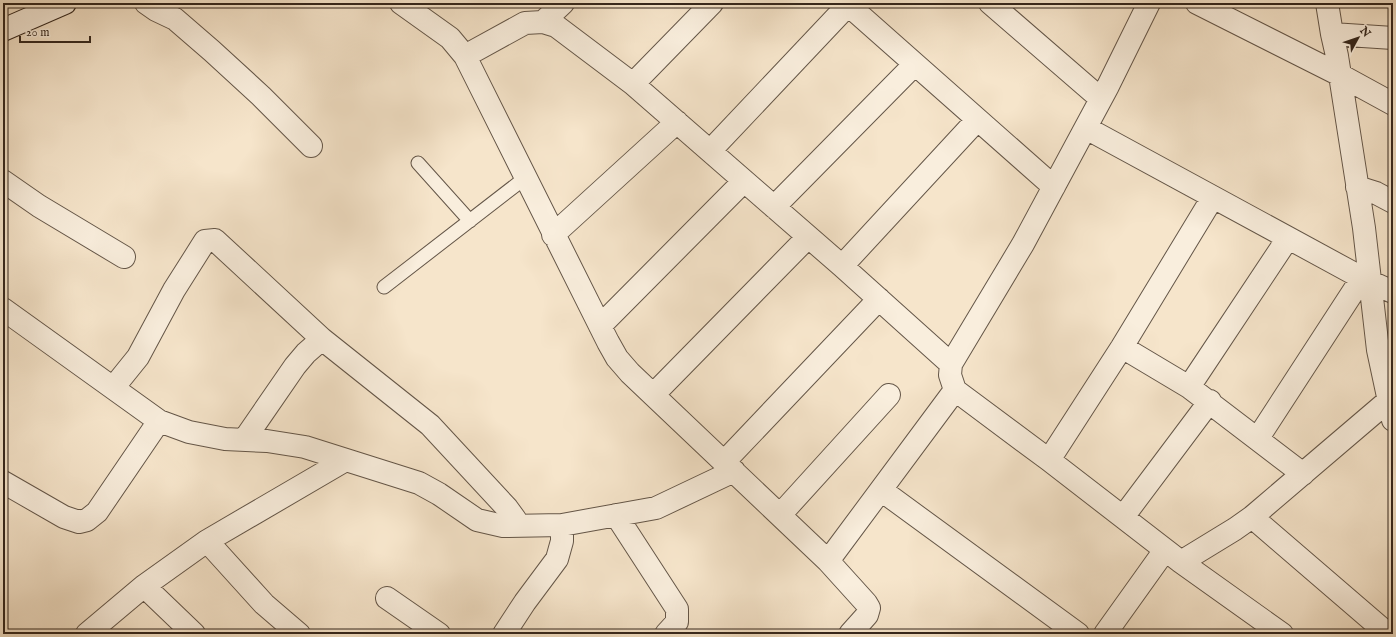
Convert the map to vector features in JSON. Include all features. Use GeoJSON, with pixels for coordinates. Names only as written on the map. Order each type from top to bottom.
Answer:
{"type":"FeatureCollection","features":[{"type":"Feature","properties":{"kind":"street"},"geometry":{"type":"LineString","coordinates":[[3,30],[65,3]]}},
{"type":"Feature","properties":{"kind":"street"},"geometry":{"type":"LineString","coordinates":[[146,3],[156,10],[175,19],[212,51],[261,96],[311,146]]}},
{"type":"Feature","properties":{"kind":"street"},"geometry":{"type":"LineString","coordinates":[[401,3],[450,38],[465,56],[617,358],[630,374],[828,561],[869,608],[867,614],[850,634]]}},
{"type":"Feature","properties":{"kind":"street"},"geometry":{"type":"LineString","coordinates":[[543,22],[563,3]]}},
{"type":"Feature","properties":{"kind":"street"},"geometry":{"type":"LineString","coordinates":[[633,84],[712,3]]}},
{"type":"Feature","properties":{"kind":"street"},"geometry":{"type":"LineString","coordinates":[[990,3],[1101,99]]}},
{"type":"Feature","properties":{"kind":"street"},"geometry":{"type":"LineString","coordinates":[[1197,3],[1340,75],[1393,104]]}},
{"type":"Feature","properties":{"kind":"street"},"geometry":{"type":"LineString","coordinates":[[1105,634],[1173,556],[1235,529],[1252,517],[1303,474],[1391,407],[1378,350],[1366,279],[1357,187],[1338,56],[1332,34],[1327,3]]}},
{"type":"Feature","properties":{"kind":"street"},"geometry":{"type":"LineString","coordinates":[[710,151],[847,4],[1054,188]]}},
{"type":"Feature","properties":{"kind":"street"},"geometry":{"type":"LineString","coordinates":[[1144,5],[1101,99],[1054,188],[1023,244],[950,364],[951,382],[955,390],[1173,556],[1282,634]]}},
{"type":"Feature","properties":{"kind":"street"},"geometry":{"type":"LineString","coordinates":[[465,56],[525,23],[543,22],[556,26],[633,84],[842,266],[950,364]]}},
{"type":"Feature","properties":{"kind":"street"},"geometry":{"type":"LineString","coordinates":[[1332,34],[1393,38]]}},
{"type":"Feature","properties":{"kind":"street"},"geometry":{"type":"LineString","coordinates":[[774,207],[915,64]]}},
{"type":"Feature","properties":{"kind":"street"},"geometry":{"type":"LineString","coordinates":[[842,266],[977,120]]}},
{"type":"Feature","properties":{"kind":"street"},"geometry":{"type":"LineString","coordinates":[[554,235],[677,122]]}},
{"type":"Feature","properties":{"kind":"street"},"geometry":{"type":"LineString","coordinates":[[1086,128],[1288,238],[1393,292]]}},
{"type":"Feature","properties":{"kind":"street"},"geometry":{"type":"LineString","coordinates":[[3,181],[39,206],[124,257]]}},
{"type":"Feature","properties":{"kind":"street"},"geometry":{"type":"LineString","coordinates":[[600,326],[744,181]]}},
{"type":"Feature","properties":{"kind":"street"},"geometry":{"type":"LineString","coordinates":[[1357,187],[1376,193],[1393,202]]}},
{"type":"Feature","properties":{"kind":"street"},"geometry":{"type":"LineString","coordinates":[[1048,460],[1122,347],[1213,197]]}},
{"type":"Feature","properties":{"kind":"street"},"geometry":{"type":"LineString","coordinates":[[653,395],[808,237]]}},
{"type":"Feature","properties":{"kind":"street"},"geometry":{"type":"LineString","coordinates":[[1189,386],[1288,238]]}},
{"type":"Feature","properties":{"kind":"street"},"geometry":{"type":"LineString","coordinates":[[113,388],[138,357],[174,290],[205,241],[215,240],[322,339],[430,425],[507,508],[518,526]]}},
{"type":"Feature","properties":{"kind":"street"},"geometry":{"type":"LineString","coordinates":[[1258,438],[1366,279]]}},
{"type":"Feature","properties":{"kind":"street"},"geometry":{"type":"LineString","coordinates":[[3,309],[159,421],[189,432],[225,439],[267,441],[304,448],[419,483],[439,494],[477,520],[504,526],[518,526],[562,525],[656,508],[729,467],[879,299]]}},
{"type":"Feature","properties":{"kind":"street"},"geometry":{"type":"LineString","coordinates":[[244,440],[295,366],[306,353],[322,339]]}},
{"type":"Feature","properties":{"kind":"street"},"geometry":{"type":"LineString","coordinates":[[1122,347],[1189,386],[1303,474]]}},
{"type":"Feature","properties":{"kind":"street"},"geometry":{"type":"LineString","coordinates":[[828,561],[955,390]]}},
{"type":"Feature","properties":{"kind":"street"},"geometry":{"type":"LineString","coordinates":[[780,515],[888,395]]}},
{"type":"Feature","properties":{"kind":"street"},"geometry":{"type":"LineString","coordinates":[[1123,517],[1210,402]]}},
{"type":"Feature","properties":{"kind":"street"},"geometry":{"type":"LineString","coordinates":[[3,482],[64,517],[79,522],[87,520],[97,512],[159,421]]}},
{"type":"Feature","properties":{"kind":"street"},"geometry":{"type":"LineString","coordinates":[[87,634],[144,586],[207,541],[344,461]]}},
{"type":"Feature","properties":{"kind":"street"},"geometry":{"type":"LineString","coordinates":[[881,490],[1078,634]]}},
{"type":"Feature","properties":{"kind":"street"},"geometry":{"type":"LineString","coordinates":[[616,515],[677,609],[677,622],[666,634]]}},
{"type":"Feature","properties":{"kind":"street"},"geometry":{"type":"LineString","coordinates":[[1252,517],[1388,634]]}},
{"type":"Feature","properties":{"kind":"street"},"geometry":{"type":"LineString","coordinates":[[504,634],[525,602],[557,559],[562,541],[562,525]]}},
{"type":"Feature","properties":{"kind":"street"},"geometry":{"type":"LineString","coordinates":[[207,541],[264,604],[299,634]]}},
{"type":"Feature","properties":{"kind":"street"},"geometry":{"type":"LineString","coordinates":[[144,586],[194,634]]}},
{"type":"Feature","properties":{"kind":"street"},"geometry":{"type":"LineString","coordinates":[[387,598],[439,634]]}},
{"type":"Feature","properties":{"kind":"lane"},"geometry":{"type":"LineString","coordinates":[[418,163],[470,221]]}},
{"type":"Feature","properties":{"kind":"lane"},"geometry":{"type":"LineString","coordinates":[[384,287],[526,178]]}}]}
